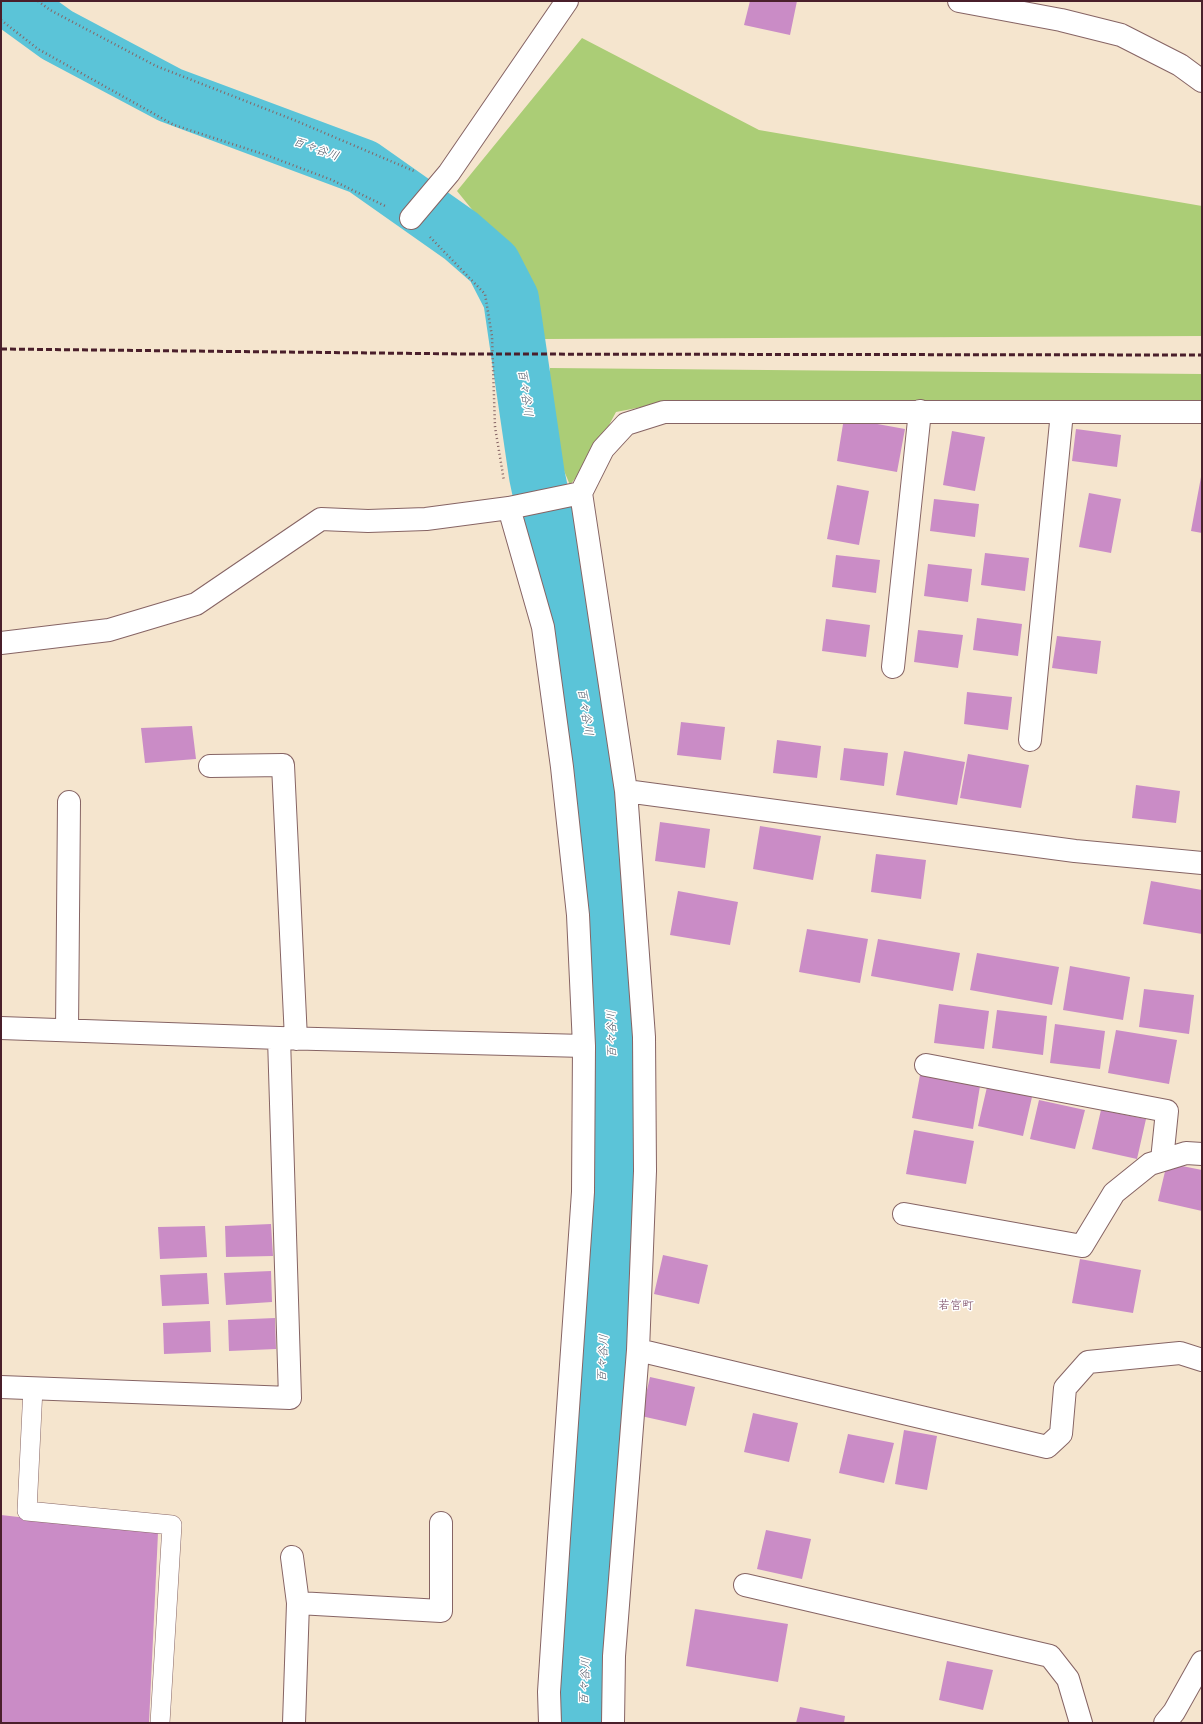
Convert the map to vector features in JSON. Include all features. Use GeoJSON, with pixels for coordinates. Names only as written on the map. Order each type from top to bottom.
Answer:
{"type":"FeatureCollection","features":[{"type":"Feature","properties":{"kind":"street"},"geometry":{"type":"LineString","coordinates":[[411,218],[446,177],[535,50],[567,1]]}},
{"type":"Feature","properties":{"kind":"street"},"geometry":{"type":"LineString","coordinates":[[959,1],[1061,20],[1121,35],[1180,64],[1202,82]]}},
{"type":"Feature","properties":{"kind":"street"},"geometry":{"type":"LineString","coordinates":[[893,667],[920,411]]}},
{"type":"Feature","properties":{"kind":"street"},"geometry":{"type":"LineString","coordinates":[[613,1723],[614,1656],[638,1350],[645,1171],[644,1038],[626,791],[581,493],[603,449],[626,424],[664,412],[1202,412]]}},
{"type":"Feature","properties":{"kind":"street"},"geometry":{"type":"LineString","coordinates":[[1030,740],[1062,412]]}},
{"type":"Feature","properties":{"kind":"street"},"geometry":{"type":"LineString","coordinates":[[1,643],[109,630],[196,604],[321,519],[368,521],[426,519],[509,508],[581,493]]}},
{"type":"Feature","properties":{"kind":"street"},"geometry":{"type":"LineString","coordinates":[[509,508],[543,627],[561,759],[578,915],[584,1046],[583,1192],[557,1561],[549,1692],[550,1723]]}},
{"type":"Feature","properties":{"kind":"street"},"geometry":{"type":"LineString","coordinates":[[1,1387],[290,1398],[283,766],[210,766]]}},
{"type":"Feature","properties":{"kind":"street"},"geometry":{"type":"LineString","coordinates":[[626,791],[1075,851],[1202,863]]}},
{"type":"Feature","properties":{"kind":"street"},"geometry":{"type":"LineString","coordinates":[[67,1030],[69,802]]}},
{"type":"Feature","properties":{"kind":"street"},"geometry":{"type":"LineString","coordinates":[[1,1028],[584,1046]]}},
{"type":"Feature","properties":{"kind":"street"},"geometry":{"type":"LineString","coordinates":[[926,1065],[1166,1111],[1162,1160]]}},
{"type":"Feature","properties":{"kind":"street"},"geometry":{"type":"LineString","coordinates":[[904,1214],[1082,1246],[1114,1193],[1150,1164],[1186,1153],[1202,1154]]}},
{"type":"Feature","properties":{"kind":"street"},"geometry":{"type":"LineString","coordinates":[[638,1350],[1047,1447],[1061,1434],[1065,1388],[1088,1362],[1180,1353],[1202,1360]]}},
{"type":"Feature","properties":{"kind":"street"},"geometry":{"type":"LineString","coordinates":[[298,1603],[441,1610],[441,1523]]}},
{"type":"Feature","properties":{"kind":"street"},"geometry":{"type":"LineString","coordinates":[[292,1557],[298,1603],[294,1723]]}},
{"type":"Feature","properties":{"kind":"street"},"geometry":{"type":"LineString","coordinates":[[745,1585],[1050,1656],[1068,1679],[1081,1723]]}},
{"type":"Feature","properties":{"kind":"street"},"geometry":{"type":"LineString","coordinates":[[1165,1723],[1174,1712],[1202,1662]]}},
{"type":"Feature","properties":{"kind":"lane"},"geometry":{"type":"LineString","coordinates":[[33,1388],[27,1510],[172,1525],[160,1723]]}},
{"type":"Feature","properties":{"kind":"path"},"geometry":{"type":"LineString","coordinates":[[38,1],[50,10],[156,66],[294,120],[410,170],[446,177]]}},
{"type":"Feature","properties":{"kind":"path"},"geometry":{"type":"LineString","coordinates":[[1,20],[38,49],[174,125],[266,155],[332,180],[411,218],[485,294],[492,336],[495,427],[509,508]]}},
{"type":"Feature","properties":{"kind":"green space"},"geometry":{"type":"Polygon","coordinates":[[[582,38],[759,130],[1202,206],[1202,336],[545,339],[522,271],[457,191],[582,38]]]}},
{"type":"Feature","properties":{"kind":"green space"},"geometry":{"type":"Polygon","coordinates":[[[550,368],[1202,374],[1202,402],[673,401],[616,412],[592,457],[570,485],[548,433],[550,368]]]}},
{"type":"Feature","properties":{"kind":"building"},"geometry":{"type":"Polygon","coordinates":[[[750,1],[797,1],[790,35],[744,25],[750,1]]]}},
{"type":"Feature","properties":{"kind":"building"},"geometry":{"type":"Polygon","coordinates":[[[844,418],[905,429],[897,472],[837,461],[844,418]]]}},
{"type":"Feature","properties":{"kind":"building"},"geometry":{"type":"Polygon","coordinates":[[[1076,429],[1121,435],[1117,467],[1072,461],[1076,429]]]}},
{"type":"Feature","properties":{"kind":"building"},"geometry":{"type":"Polygon","coordinates":[[[952,431],[985,437],[975,491],[943,485],[952,431]]]}},
{"type":"Feature","properties":{"kind":"building"},"geometry":{"type":"Polygon","coordinates":[[[1202,477],[1202,533],[1191,531],[1202,477]]]}},
{"type":"Feature","properties":{"kind":"building"},"geometry":{"type":"Polygon","coordinates":[[[837,485],[869,491],[859,545],[827,539],[837,485]]]}},
{"type":"Feature","properties":{"kind":"building"},"geometry":{"type":"Polygon","coordinates":[[[1089,493],[1121,499],[1111,553],[1079,547],[1089,493]]]}},
{"type":"Feature","properties":{"kind":"building"},"geometry":{"type":"Polygon","coordinates":[[[934,499],[979,504],[975,537],[930,531],[934,499]]]}},
{"type":"Feature","properties":{"kind":"building"},"geometry":{"type":"Polygon","coordinates":[[[985,553],[1029,558],[1025,591],[981,585],[985,553]]]}},
{"type":"Feature","properties":{"kind":"building"},"geometry":{"type":"Polygon","coordinates":[[[836,555],[880,560],[876,593],[832,587],[836,555]]]}},
{"type":"Feature","properties":{"kind":"building"},"geometry":{"type":"Polygon","coordinates":[[[928,564],[972,569],[968,602],[924,596],[928,564]]]}},
{"type":"Feature","properties":{"kind":"building"},"geometry":{"type":"Polygon","coordinates":[[[977,618],[1022,624],[1018,656],[973,650],[977,618]]]}},
{"type":"Feature","properties":{"kind":"building"},"geometry":{"type":"Polygon","coordinates":[[[826,619],[870,625],[866,657],[822,651],[826,619]]]}},
{"type":"Feature","properties":{"kind":"building"},"geometry":{"type":"Polygon","coordinates":[[[918,630],[963,635],[958,668],[914,662],[918,630]]]}},
{"type":"Feature","properties":{"kind":"building"},"geometry":{"type":"Polygon","coordinates":[[[1057,636],[1101,641],[1097,674],[1052,668],[1057,636]]]}},
{"type":"Feature","properties":{"kind":"building"},"geometry":{"type":"Polygon","coordinates":[[[967,692],[1012,697],[1008,730],[964,724],[967,692]]]}},
{"type":"Feature","properties":{"kind":"building"},"geometry":{"type":"Polygon","coordinates":[[[681,722],[725,727],[721,760],[677,755],[681,722]]]}},
{"type":"Feature","properties":{"kind":"building"},"geometry":{"type":"Polygon","coordinates":[[[192,726],[196,759],[145,763],[141,728],[192,726]]]}},
{"type":"Feature","properties":{"kind":"building"},"geometry":{"type":"Polygon","coordinates":[[[777,740],[821,746],[817,778],[773,773],[777,740]]]}},
{"type":"Feature","properties":{"kind":"building"},"geometry":{"type":"Polygon","coordinates":[[[844,748],[888,753],[884,786],[840,780],[844,748]]]}},
{"type":"Feature","properties":{"kind":"building"},"geometry":{"type":"Polygon","coordinates":[[[904,751],[965,762],[957,805],[896,795],[904,751]]]}},
{"type":"Feature","properties":{"kind":"building"},"geometry":{"type":"Polygon","coordinates":[[[968,754],[1029,765],[1021,808],[960,798],[968,754]]]}},
{"type":"Feature","properties":{"kind":"building"},"geometry":{"type":"Polygon","coordinates":[[[1136,785],[1180,791],[1176,823],[1132,818],[1136,785]]]}},
{"type":"Feature","properties":{"kind":"building"},"geometry":{"type":"Polygon","coordinates":[[[660,822],[710,829],[705,868],[655,861],[660,822]]]}},
{"type":"Feature","properties":{"kind":"building"},"geometry":{"type":"Polygon","coordinates":[[[760,826],[821,836],[813,880],[753,869],[760,826]]]}},
{"type":"Feature","properties":{"kind":"building"},"geometry":{"type":"Polygon","coordinates":[[[876,854],[926,860],[921,899],[871,892],[876,854]]]}},
{"type":"Feature","properties":{"kind":"building"},"geometry":{"type":"Polygon","coordinates":[[[1151,881],[1202,890],[1202,934],[1143,924],[1151,881]]]}},
{"type":"Feature","properties":{"kind":"building"},"geometry":{"type":"Polygon","coordinates":[[[678,891],[738,902],[730,945],[670,935],[678,891]]]}},
{"type":"Feature","properties":{"kind":"building"},"geometry":{"type":"Polygon","coordinates":[[[807,929],[868,939],[860,983],[799,972],[807,929]]]}},
{"type":"Feature","properties":{"kind":"building"},"geometry":{"type":"Polygon","coordinates":[[[878,939],[960,953],[953,991],[871,976],[878,939]]]}},
{"type":"Feature","properties":{"kind":"building"},"geometry":{"type":"Polygon","coordinates":[[[977,953],[1059,967],[1052,1005],[970,990],[977,953]]]}},
{"type":"Feature","properties":{"kind":"building"},"geometry":{"type":"Polygon","coordinates":[[[1070,966],[1130,977],[1123,1020],[1063,1010],[1070,966]]]}},
{"type":"Feature","properties":{"kind":"building"},"geometry":{"type":"Polygon","coordinates":[[[1144,989],[1194,995],[1189,1034],[1139,1027],[1144,989]]]}},
{"type":"Feature","properties":{"kind":"building"},"geometry":{"type":"Polygon","coordinates":[[[939,1004],[989,1011],[984,1049],[934,1043],[939,1004]]]}},
{"type":"Feature","properties":{"kind":"building"},"geometry":{"type":"Polygon","coordinates":[[[997,1010],[1047,1016],[1043,1055],[992,1048],[997,1010]]]}},
{"type":"Feature","properties":{"kind":"building"},"geometry":{"type":"Polygon","coordinates":[[[1055,1024],[1105,1031],[1100,1069],[1050,1063],[1055,1024]]]}},
{"type":"Feature","properties":{"kind":"building"},"geometry":{"type":"Polygon","coordinates":[[[1116,1030],[1177,1040],[1169,1084],[1108,1073],[1116,1030]]]}},
{"type":"Feature","properties":{"kind":"building"},"geometry":{"type":"Polygon","coordinates":[[[920,1075],[980,1086],[973,1129],[912,1118],[920,1075]]]}},
{"type":"Feature","properties":{"kind":"building"},"geometry":{"type":"Polygon","coordinates":[[[987,1087],[1032,1097],[1023,1136],[978,1126],[987,1087]]]}},
{"type":"Feature","properties":{"kind":"building"},"geometry":{"type":"Polygon","coordinates":[[[1039,1100],[1085,1110],[1075,1149],[1030,1139],[1039,1100]]]}},
{"type":"Feature","properties":{"kind":"building"},"geometry":{"type":"Polygon","coordinates":[[[1101,1110],[1146,1119],[1137,1159],[1092,1149],[1101,1110]]]}},
{"type":"Feature","properties":{"kind":"building"},"geometry":{"type":"Polygon","coordinates":[[[914,1130],[974,1141],[966,1184],[906,1174],[914,1130]]]}},
{"type":"Feature","properties":{"kind":"building"},"geometry":{"type":"Polygon","coordinates":[[[1167,1163],[1202,1170],[1202,1211],[1158,1201],[1167,1163]]]}},
{"type":"Feature","properties":{"kind":"building"},"geometry":{"type":"Polygon","coordinates":[[[271,1224],[273,1256],[226,1257],[225,1226],[271,1224]]]}},
{"type":"Feature","properties":{"kind":"building"},"geometry":{"type":"Polygon","coordinates":[[[205,1226],[207,1257],[160,1259],[158,1227],[205,1226]]]}},
{"type":"Feature","properties":{"kind":"building"},"geometry":{"type":"Polygon","coordinates":[[[663,1255],[708,1265],[699,1304],[654,1294],[663,1255]]]}},
{"type":"Feature","properties":{"kind":"building"},"geometry":{"type":"Polygon","coordinates":[[[1080,1259],[1141,1270],[1133,1313],[1072,1303],[1080,1259]]]}},
{"type":"Feature","properties":{"kind":"building"},"geometry":{"type":"Polygon","coordinates":[[[271,1271],[272,1302],[226,1305],[224,1273],[271,1271]]]}},
{"type":"Feature","properties":{"kind":"building"},"geometry":{"type":"Polygon","coordinates":[[[207,1273],[209,1304],[162,1306],[160,1275],[207,1273]]]}},
{"type":"Feature","properties":{"kind":"building"},"geometry":{"type":"Polygon","coordinates":[[[275,1318],[276,1349],[229,1351],[228,1320],[275,1318]]]}},
{"type":"Feature","properties":{"kind":"building"},"geometry":{"type":"Polygon","coordinates":[[[210,1321],[211,1352],[164,1354],[163,1323],[210,1321]]]}},
{"type":"Feature","properties":{"kind":"building"},"geometry":{"type":"Polygon","coordinates":[[[650,1377],[695,1387],[686,1426],[641,1416],[650,1377]]]}},
{"type":"Feature","properties":{"kind":"building"},"geometry":{"type":"Polygon","coordinates":[[[753,1413],[798,1423],[789,1462],[744,1452],[753,1413]]]}},
{"type":"Feature","properties":{"kind":"building"},"geometry":{"type":"Polygon","coordinates":[[[904,1430],[937,1436],[927,1490],[895,1484],[904,1430]]]}},
{"type":"Feature","properties":{"kind":"building"},"geometry":{"type":"Polygon","coordinates":[[[848,1434],[894,1443],[884,1483],[839,1473],[848,1434]]]}},
{"type":"Feature","properties":{"kind":"building"},"geometry":{"type":"Polygon","coordinates":[[[1,1515],[158,1533],[149,1723],[1,1723],[1,1515]]]}},
{"type":"Feature","properties":{"kind":"building"},"geometry":{"type":"Polygon","coordinates":[[[766,1530],[811,1539],[802,1579],[757,1569],[766,1530]]]}},
{"type":"Feature","properties":{"kind":"building"},"geometry":{"type":"Polygon","coordinates":[[[695,1609],[788,1624],[778,1682],[686,1666],[695,1609]]]}},
{"type":"Feature","properties":{"kind":"building"},"geometry":{"type":"Polygon","coordinates":[[[947,1661],[993,1670],[983,1710],[939,1700],[947,1661]]]}},
{"type":"Feature","properties":{"kind":"building"},"geometry":{"type":"Polygon","coordinates":[[[800,1707],[845,1716],[844,1723],[796,1723],[800,1707]]]}},
{"type":"Feature","properties":{"kind":"waterway","name":"百々谷川"},"geometry":{"type":"LineString","coordinates":[[10,1],[57,35],[170,95],[363,167],[461,236],[493,264],[511,299],[537,476],[588,717],[611,1009],[614,1169],[582,1723]]}},
{"type":"Feature","properties":{"kind":"railway"},"geometry":{"type":"LineString","coordinates":[[1,349],[468,354],[1202,355]]}},
{"type":"Feature","properties":{"kind":"district","name":"若宮町"},"geometry":{"type":"Point","coordinates":[956,1306]}}]}
